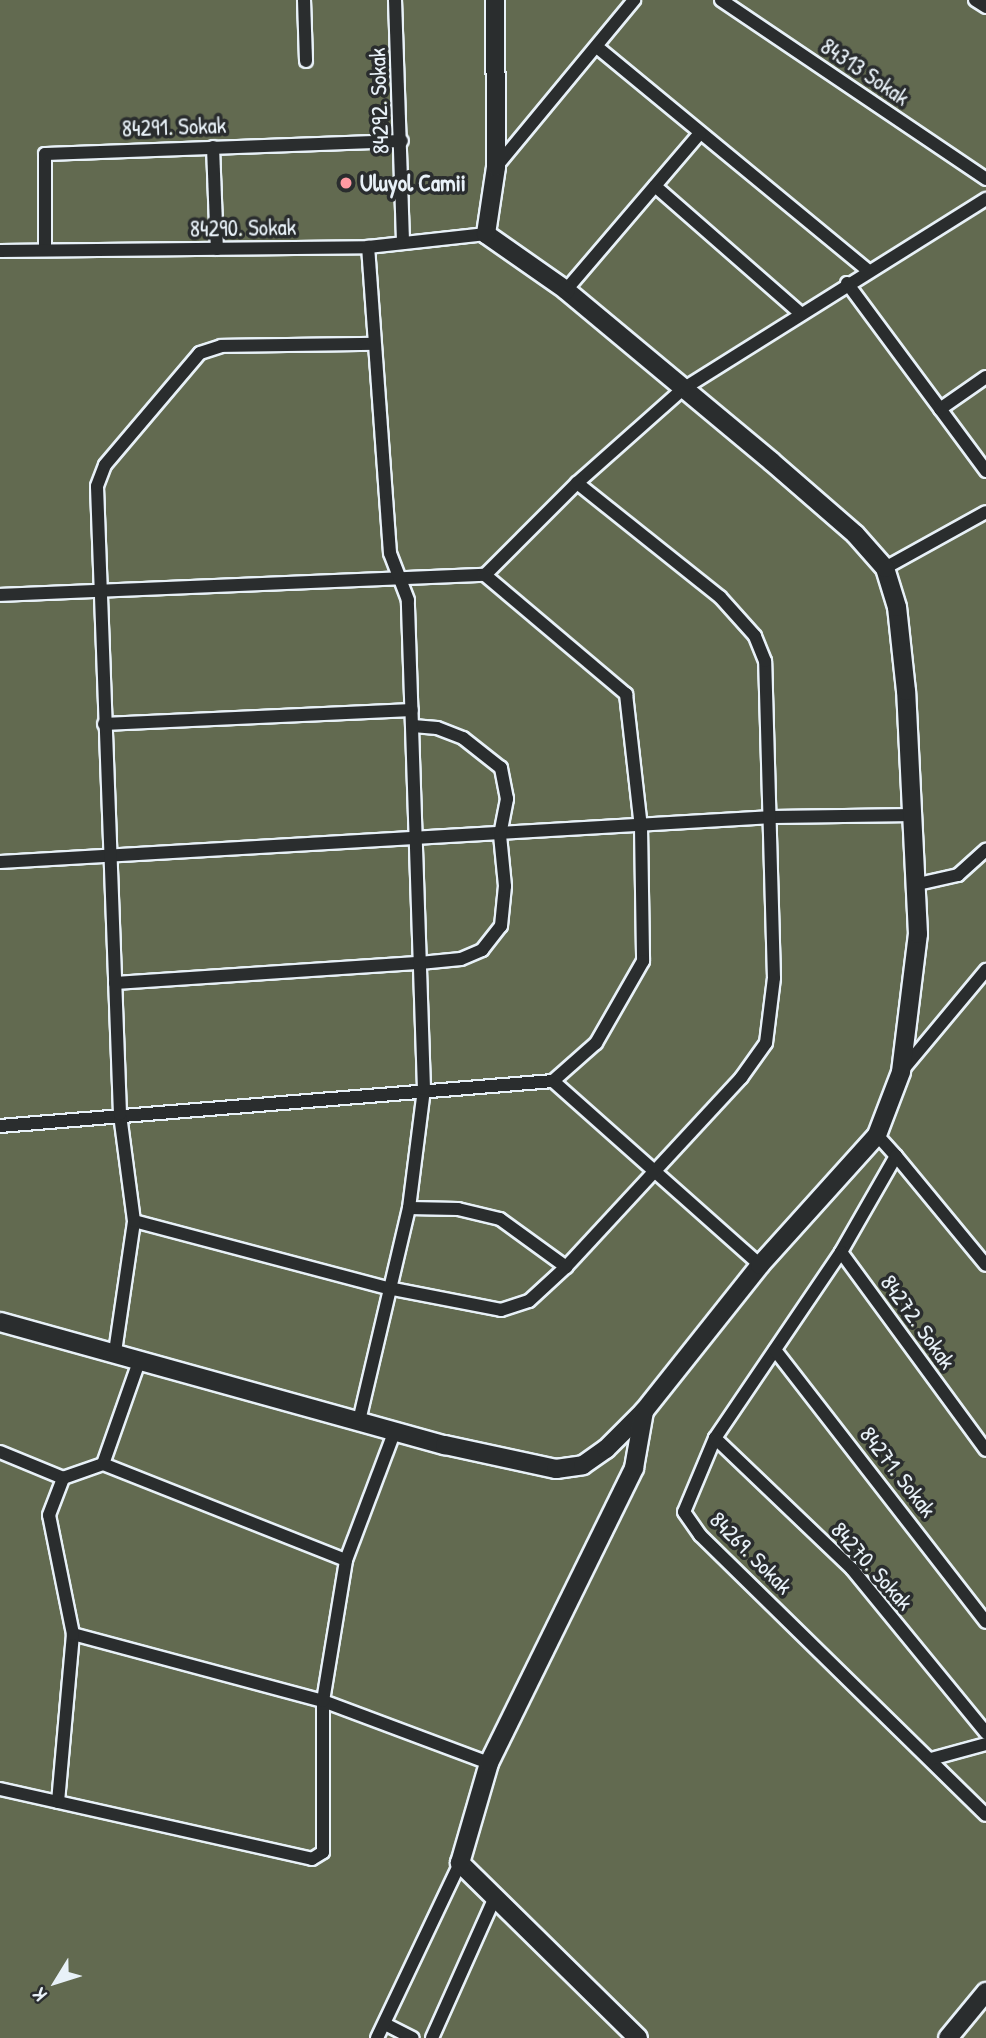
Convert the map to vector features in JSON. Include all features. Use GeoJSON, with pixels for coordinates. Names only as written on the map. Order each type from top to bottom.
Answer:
{"type":"FeatureCollection","features":[{"type":"Feature","properties":{"kind":"street"},"geometry":{"type":"LineString","coordinates":[[304,0],[306,61]]}},
{"type":"Feature","properties":{"kind":"street","name":"84292. Sokak"},"geometry":{"type":"LineString","coordinates":[[395,0],[402,141],[403,243]]}},
{"type":"Feature","properties":{"kind":"street"},"geometry":{"type":"LineString","coordinates":[[0,1322],[395,1430],[556,1469],[583,1465],[606,1449],[644,1411],[760,1265],[877,1135],[901,1072],[918,934],[918,884],[897,607],[885,568],[855,534],[566,290],[486,234],[496,167],[495,0]]}},
{"type":"Feature","properties":{"kind":"street"},"geometry":{"type":"LineString","coordinates":[[496,167],[634,0]]}},
{"type":"Feature","properties":{"kind":"street","name":"84313 Sokak"},"geometry":{"type":"LineString","coordinates":[[721,0],[986,179]]}},
{"type":"Feature","properties":{"kind":"street"},"geometry":{"type":"LineString","coordinates":[[975,0],[986,7]]}},
{"type":"Feature","properties":{"kind":"street"},"geometry":{"type":"LineString","coordinates":[[597,47],[869,270]]}},
{"type":"Feature","properties":{"kind":"street"},"geometry":{"type":"LineString","coordinates":[[566,290],[700,133]]}},
{"type":"Feature","properties":{"kind":"street","name":"84291. Sokak"},"geometry":{"type":"LineString","coordinates":[[45,250],[44,153],[402,141]]}},
{"type":"Feature","properties":{"kind":"street"},"geometry":{"type":"LineString","coordinates":[[212,147],[217,249]]}},
{"type":"Feature","properties":{"kind":"street"},"geometry":{"type":"LineString","coordinates":[[655,186],[801,314]]}},
{"type":"Feature","properties":{"kind":"street"},"geometry":{"type":"LineString","coordinates":[[0,594],[485,575],[576,483],[683,389],[986,199]]}},
{"type":"Feature","properties":{"kind":"street","name":"84290. Sokak"},"geometry":{"type":"LineString","coordinates":[[0,251],[368,247],[486,234]]}},
{"type":"Feature","properties":{"kind":"street"},"geometry":{"type":"LineString","coordinates":[[359,1421],[388,1288],[409,1208],[424,1090],[419,837],[411,710],[408,600],[390,553],[372,344],[368,247]]}},
{"type":"Feature","properties":{"kind":"street"},"geometry":{"type":"LineString","coordinates":[[847,284],[986,471]]}},
{"type":"Feature","properties":{"kind":"street"},"geometry":{"type":"LineString","coordinates":[[115,1352],[134,1221],[120,1114],[98,592],[100,475],[192,358],[221,346],[372,344]]}},
{"type":"Feature","properties":{"kind":"street"},"geometry":{"type":"LineString","coordinates":[[940,409],[986,377]]}},
{"type":"Feature","properties":{"kind":"street"},"geometry":{"type":"LineString","coordinates":[[134,1221],[388,1288],[501,1310],[529,1301],[566,1267],[741,1078],[766,1043],[774,978],[773,817],[765,661],[755,636],[720,597],[576,483]]}},
{"type":"Feature","properties":{"kind":"street"},"geometry":{"type":"LineString","coordinates":[[885,568],[986,512]]}},
{"type":"Feature","properties":{"kind":"street"},"geometry":{"type":"LineString","coordinates":[[0,1126],[120,1114],[554,1081],[596,1043],[643,961],[641,827],[626,694],[485,575]]}},
{"type":"Feature","properties":{"kind":"street"},"geometry":{"type":"LineString","coordinates":[[104,724],[411,710]]}},
{"type":"Feature","properties":{"kind":"street"},"geometry":{"type":"LineString","coordinates":[[115,983],[420,963],[482,950],[501,926],[505,886],[500,835],[507,799],[501,768],[463,738],[437,728],[413,726]]}},
{"type":"Feature","properties":{"kind":"street"},"geometry":{"type":"LineString","coordinates":[[0,862],[110,852],[500,835],[773,817],[914,815]]}},
{"type":"Feature","properties":{"kind":"street"},"geometry":{"type":"LineString","coordinates":[[918,884],[958,875],[986,850]]}},
{"type":"Feature","properties":{"kind":"street"},"geometry":{"type":"LineString","coordinates":[[901,1072],[986,970]]}},
{"type":"Feature","properties":{"kind":"street"},"geometry":{"type":"LineString","coordinates":[[554,1081],[655,1168],[760,1265]]}},
{"type":"Feature","properties":{"kind":"street"},"geometry":{"type":"LineString","coordinates":[[877,1135],[986,1265]]}},
{"type":"Feature","properties":{"kind":"street","name":"84269. Sokak"},"geometry":{"type":"LineString","coordinates":[[896,1156],[841,1252],[715,1438],[684,1512],[700,1535],[986,1815]]}},
{"type":"Feature","properties":{"kind":"street"},"geometry":{"type":"LineString","coordinates":[[409,1208],[458,1209],[500,1219],[566,1267]]}},
{"type":"Feature","properties":{"kind":"street","name":"84272. Sokak"},"geometry":{"type":"LineString","coordinates":[[841,1252],[986,1450]]}},
{"type":"Feature","properties":{"kind":"street","name":"84271. Sokak"},"geometry":{"type":"LineString","coordinates":[[775,1350],[986,1622]]}},
{"type":"Feature","properties":{"kind":"street"},"geometry":{"type":"LineString","coordinates":[[103,1464],[140,1359]]}},
{"type":"Feature","properties":{"kind":"street"},"geometry":{"type":"LineString","coordinates":[[377,2038],[460,1863],[489,1763],[634,1468],[644,1411]]}},
{"type":"Feature","properties":{"kind":"street"},"geometry":{"type":"LineString","coordinates":[[0,1789],[312,1859],[323,1852],[323,1701],[346,1560],[395,1430]]}},
{"type":"Feature","properties":{"kind":"street","name":"84270. Sokak"},"geometry":{"type":"LineString","coordinates":[[715,1438],[852,1569],[986,1733]]}},
{"type":"Feature","properties":{"kind":"street"},"geometry":{"type":"LineString","coordinates":[[0,1452],[63,1478],[103,1464],[346,1560]]}},
{"type":"Feature","properties":{"kind":"street"},"geometry":{"type":"LineString","coordinates":[[58,1802],[73,1634],[49,1515],[63,1478]]}},
{"type":"Feature","properties":{"kind":"street"},"geometry":{"type":"LineString","coordinates":[[73,1634],[323,1701],[489,1763]]}},
{"type":"Feature","properties":{"kind":"street"},"geometry":{"type":"LineString","coordinates":[[931,1759],[986,1744]]}},
{"type":"Feature","properties":{"kind":"street"},"geometry":{"type":"LineString","coordinates":[[460,1863],[638,2038]]}},
{"type":"Feature","properties":{"kind":"street"},"geometry":{"type":"LineString","coordinates":[[432,2038],[495,1897]]}},
{"type":"Feature","properties":{"kind":"street"},"geometry":{"type":"LineString","coordinates":[[948,2038],[986,1992]]}},
{"type":"Feature","properties":{"kind":"street"},"geometry":{"type":"LineString","coordinates":[[385,2024],[413,2038]]}},
{"type":"Feature","properties":{"kind":"green space"},"geometry":{"type":"Polygon","coordinates":[[[0,0],[986,0],[986,2038],[0,2038],[0,0]]]}},
{"type":"Feature","properties":{"kind":"place","name":"Uluyol Camii"},"geometry":{"type":"Point","coordinates":[346,183]}}]}
